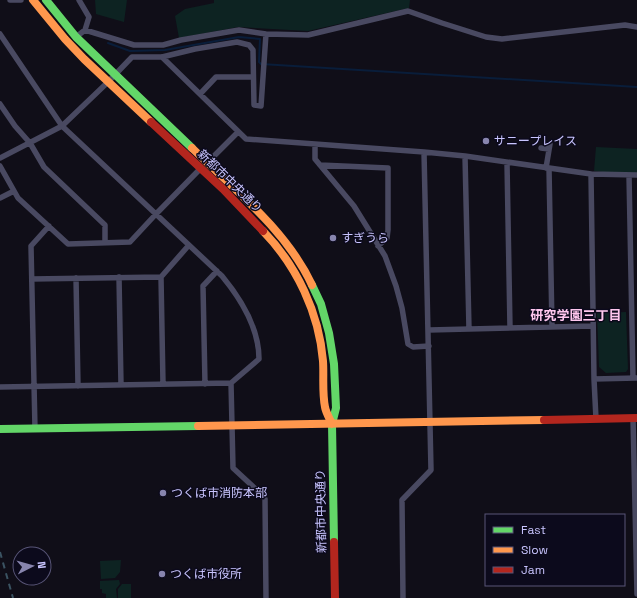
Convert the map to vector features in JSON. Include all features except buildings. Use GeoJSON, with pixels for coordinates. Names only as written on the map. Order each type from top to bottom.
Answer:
{"type":"FeatureCollection","features":[{"type":"Feature","properties":{"kind":"main road","name":"新都市中央通り"},"geometry":{"type":"LineString","coordinates":[[33,0],[65,39],[200,170],[223,190],[271,239],[287,261],[300,282],[310,305],[318,333],[323,361],[325,408],[332,424]]}},
{"type":"Feature","properties":{"kind":"main road","name":"新都市中央通り"},"geometry":{"type":"LineString","coordinates":[[46,0],[76,37],[208,162],[279,233],[296,256],[309,278],[321,304],[329,333],[333,356],[336,408],[332,424],[335,598]]}},
{"type":"Feature","properties":{"kind":"main road"},"geometry":{"type":"LineString","coordinates":[[0,430],[635,418]]}},
{"type":"Feature","properties":{"kind":"street"},"geometry":{"type":"LineString","coordinates":[[10,0],[21,0]]}},
{"type":"Feature","properties":{"kind":"street"},"geometry":{"type":"LineString","coordinates":[[76,37],[85,30],[89,17],[79,0]]}},
{"type":"Feature","properties":{"kind":"street"},"geometry":{"type":"LineString","coordinates":[[85,30],[134,45],[163,45],[180,40],[239,30],[266,34],[308,35],[408,10],[486,37],[502,39],[625,25],[637,27]]}},
{"type":"Feature","properties":{"kind":"street"},"geometry":{"type":"LineString","coordinates":[[0,34],[62,126],[217,271],[233,289],[247,312],[259,355],[259,359],[231,383],[0,387]]}},
{"type":"Feature","properties":{"kind":"street"},"geometry":{"type":"LineString","coordinates":[[0,158],[62,126],[132,57],[162,57],[195,49],[237,42],[249,45],[253,50],[254,105],[261,106],[266,34]]}},
{"type":"Feature","properties":{"kind":"street"},"geometry":{"type":"LineString","coordinates":[[162,57],[246,139],[424,152],[465,156],[591,174],[637,175]]}},
{"type":"Feature","properties":{"kind":"street"},"geometry":{"type":"LineString","coordinates":[[200,94],[216,77],[253,77]]}},
{"type":"Feature","properties":{"kind":"street"},"geometry":{"type":"LineString","coordinates":[[0,104],[15,126],[30,143],[44,167],[105,225],[105,243]]}},
{"type":"Feature","properties":{"kind":"street"},"geometry":{"type":"LineString","coordinates":[[208,162],[238,132]]}},
{"type":"Feature","properties":{"kind":"street"},"geometry":{"type":"LineString","coordinates":[[314,144],[315,159],[354,206],[385,256],[402,308],[408,344],[413,347],[429,346]]}},
{"type":"Feature","properties":{"kind":"street"},"geometry":{"type":"LineString","coordinates":[[541,148],[549,146],[548,168],[552,327]]}},
{"type":"Feature","properties":{"kind":"street"},"geometry":{"type":"LineString","coordinates":[[404,598],[402,500],[431,470],[424,152]]}},
{"type":"Feature","properties":{"kind":"street"},"geometry":{"type":"LineString","coordinates":[[465,156],[469,329]]}},
{"type":"Feature","properties":{"kind":"street"},"geometry":{"type":"LineString","coordinates":[[507,163],[510,328]]}},
{"type":"Feature","properties":{"kind":"street"},"geometry":{"type":"LineString","coordinates":[[320,165],[388,168],[387,238],[378,246]]}},
{"type":"Feature","properties":{"kind":"street"},"geometry":{"type":"LineString","coordinates":[[0,166],[18,198],[68,244],[130,242],[200,170]]}},
{"type":"Feature","properties":{"kind":"street"},"geometry":{"type":"LineString","coordinates":[[591,174],[596,419]]}},
{"type":"Feature","properties":{"kind":"street"},"geometry":{"type":"LineString","coordinates":[[594,379],[635,378],[629,175]]}},
{"type":"Feature","properties":{"kind":"street"},"geometry":{"type":"LineString","coordinates":[[0,198],[14,191]]}},
{"type":"Feature","properties":{"kind":"street"},"geometry":{"type":"LineString","coordinates":[[35,429],[31,246],[49,226]]}},
{"type":"Feature","properties":{"kind":"street"},"geometry":{"type":"LineString","coordinates":[[163,384],[161,277],[189,245]]}},
{"type":"Feature","properties":{"kind":"street"},"geometry":{"type":"LineString","coordinates":[[205,384],[203,286],[217,271]]}},
{"type":"Feature","properties":{"kind":"street"},"geometry":{"type":"LineString","coordinates":[[119,277],[121,385]]}},
{"type":"Feature","properties":{"kind":"street"},"geometry":{"type":"LineString","coordinates":[[32,279],[161,277]]}},
{"type":"Feature","properties":{"kind":"street"},"geometry":{"type":"LineString","coordinates":[[76,278],[78,386]]}},
{"type":"Feature","properties":{"kind":"street"},"geometry":{"type":"LineString","coordinates":[[429,330],[593,326]]}},
{"type":"Feature","properties":{"kind":"street"},"geometry":{"type":"LineString","coordinates":[[231,383],[233,468],[265,499],[266,598]]}},
{"type":"Feature","properties":{"kind":"street"},"geometry":{"type":"LineString","coordinates":[[635,418],[637,594]]}},
{"type":"Feature","properties":{"kind":"green space"},"geometry":{"type":"Polygon","coordinates":[[[95,0],[127,0],[124,22],[96,14],[95,0]]]}},
{"type":"Feature","properties":{"kind":"green space"},"geometry":{"type":"Polygon","coordinates":[[[214,0],[410,0],[409,8],[308,31],[238,27],[179,38],[175,16],[185,9],[214,3],[214,0]]]}},
{"type":"Feature","properties":{"kind":"green space"},"geometry":{"type":"Polygon","coordinates":[[[596,147],[637,149],[637,173],[594,171],[596,147]]]}},
{"type":"Feature","properties":{"kind":"green space"},"geometry":{"type":"Polygon","coordinates":[[[626,312],[628,369],[626,372],[606,373],[599,367],[597,313],[626,312]]]}},
{"type":"Feature","properties":{"kind":"green space"},"geometry":{"type":"Polygon","coordinates":[[[121,560],[120,572],[115,578],[101,579],[100,561],[121,560]]]}},
{"type":"Feature","properties":{"kind":"green space"},"geometry":{"type":"Polygon","coordinates":[[[119,580],[120,584],[116,589],[117,598],[106,598],[106,594],[102,593],[102,589],[100,589],[100,581],[119,580]]]}},
{"type":"Feature","properties":{"kind":"green space"},"geometry":{"type":"Polygon","coordinates":[[[122,584],[131,584],[131,598],[118,598],[118,589],[122,584]]]}},
{"type":"Feature","properties":{"kind":"waterway"},"geometry":{"type":"LineString","coordinates":[[108,43],[130,51],[165,50],[239,37],[260,39],[259,62],[261,64],[637,87]]}},
{"type":"Feature","properties":{"kind":"railway"},"geometry":{"type":"LineString","coordinates":[[0,552],[13,598]]}},
{"type":"Feature","properties":{"kind":"traffic: fast"},"geometry":{"type":"LineString","coordinates":[[46,0],[76,37],[192,148]]}},
{"type":"Feature","properties":{"kind":"traffic: fast"},"geometry":{"type":"LineString","coordinates":[[312,285],[321,304],[329,333],[334,364],[336,408],[332,424],[334,542]]}},
{"type":"Feature","properties":{"kind":"traffic: fast"},"geometry":{"type":"LineString","coordinates":[[0,429],[198,426]]}},
{"type":"Feature","properties":{"kind":"traffic: slow"},"geometry":{"type":"LineString","coordinates":[[33,0],[65,39],[84,59],[151,122]]}},
{"type":"Feature","properties":{"kind":"traffic: slow"},"geometry":{"type":"LineString","coordinates":[[192,148],[242,195],[274,229],[289,247],[312,285]]}},
{"type":"Feature","properties":{"kind":"traffic: slow"},"geometry":{"type":"LineString","coordinates":[[263,231],[286,259],[296,275],[311,308],[321,343],[325,407],[332,424]]}},
{"type":"Feature","properties":{"kind":"traffic: slow"},"geometry":{"type":"LineString","coordinates":[[198,426],[544,420]]}},
{"type":"Feature","properties":{"kind":"traffic: jam"},"geometry":{"type":"LineString","coordinates":[[151,122],[223,189],[263,231]]}},
{"type":"Feature","properties":{"kind":"traffic: jam"},"geometry":{"type":"LineString","coordinates":[[544,420],[637,418]]}},
{"type":"Feature","properties":{"kind":"traffic: jam"},"geometry":{"type":"LineString","coordinates":[[334,542],[335,598]]}},
{"type":"Feature","properties":{"kind":"place","name":"サニープレイス"},"geometry":{"type":"Point","coordinates":[486,141]}},
{"type":"Feature","properties":{"kind":"place","name":"すぎうら"},"geometry":{"type":"Point","coordinates":[333,238]}},
{"type":"Feature","properties":{"kind":"place","name":"つくば市消防本部"},"geometry":{"type":"Point","coordinates":[163,493]}},
{"type":"Feature","properties":{"kind":"place","name":"つくば市役所"},"geometry":{"type":"Point","coordinates":[162,574]}},
{"type":"Feature","properties":{"kind":"district","name":"研究学園三丁目"},"geometry":{"type":"Point","coordinates":[576,315]}}]}
